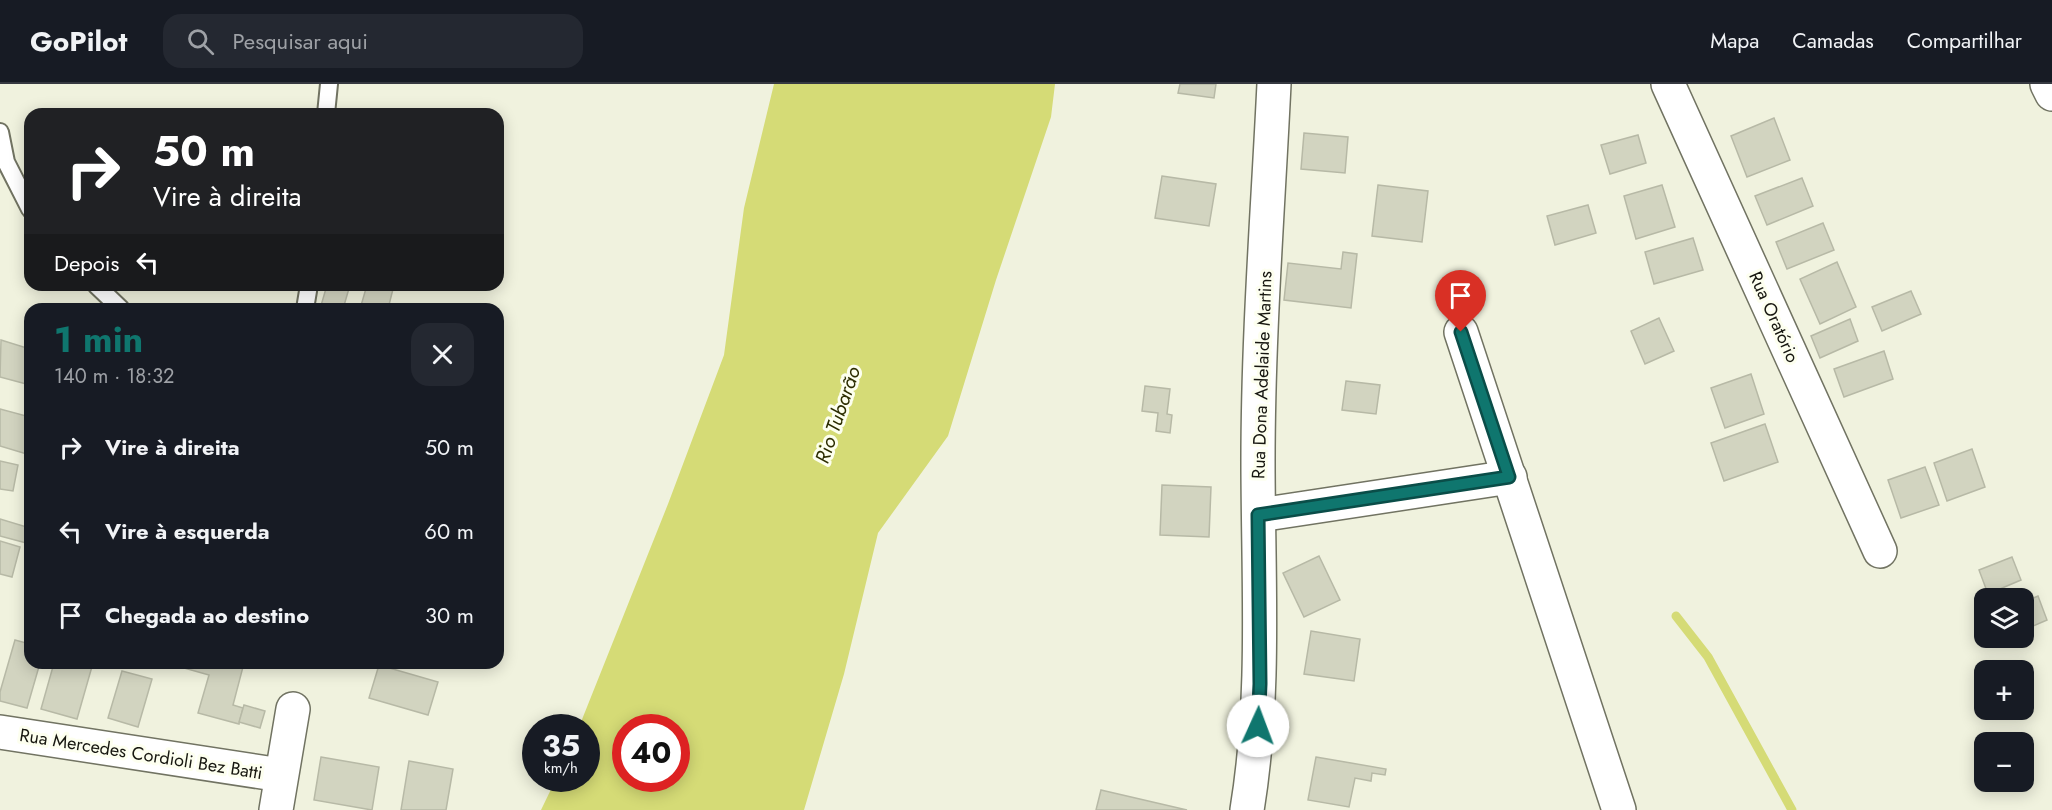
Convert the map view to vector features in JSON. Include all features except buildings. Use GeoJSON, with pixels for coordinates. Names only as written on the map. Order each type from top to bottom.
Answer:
{"type":"FeatureCollection","features":[{"type":"Feature","properties":{"kind":"street","name":"Rua Dona Adelaide Martins"},"geometry":{"type":"LineString","coordinates":[[1247,810],[1254,770],[1260,684],[1258,393],[1274,84]]}},
{"type":"Feature","properties":{"kind":"street","name":"Rua Oratório"},"geometry":{"type":"LineString","coordinates":[[1668,84],[1880,551]]}},
{"type":"Feature","properties":{"kind":"street"},"geometry":{"type":"LineString","coordinates":[[2047,84],[2052,94]]}},
{"type":"Feature","properties":{"kind":"street"},"geometry":{"type":"LineString","coordinates":[[1461,332],[1619,810]]}},
{"type":"Feature","properties":{"kind":"street"},"geometry":{"type":"LineString","coordinates":[[1258,515],[1509,477]]}},
{"type":"Feature","properties":{"kind":"street"},"geometry":{"type":"LineString","coordinates":[[276,810],[293,709]]}},
{"type":"Feature","properties":{"kind":"street","name":"Rua Mercedes Cordioli Bez Batti"},"geometry":{"type":"LineString","coordinates":[[0,732],[281,775]]}},
{"type":"Feature","properties":{"kind":"lane"},"geometry":{"type":"LineString","coordinates":[[327,108],[329,84]]}},
{"type":"Feature","properties":{"kind":"lane"},"geometry":{"type":"LineString","coordinates":[[0,132],[6,162],[24,197]]}},
{"type":"Feature","properties":{"kind":"lane"},"geometry":{"type":"LineString","coordinates":[[102,291],[115,303]]}},
{"type":"Feature","properties":{"kind":"water","name":"Rio Tubarão"},"geometry":{"type":"Polygon","coordinates":[[[774,84],[1055,84],[1051,117],[996,280],[948,436],[878,533],[844,674],[804,810],[541,810],[550,792],[600,792],[600,714],[584,714],[668,504],[724,355],[744,208],[774,84]]]}},
{"type":"Feature","properties":{"kind":"waterway"},"geometry":{"type":"LineString","coordinates":[[1676,616],[1708,657],[1792,810]]}},
{"type":"Feature","properties":{"kind":"route"},"geometry":{"type":"LineString","coordinates":[[1258,726],[1260,684],[1258,515],[1509,477],[1461,332]]}}]}
